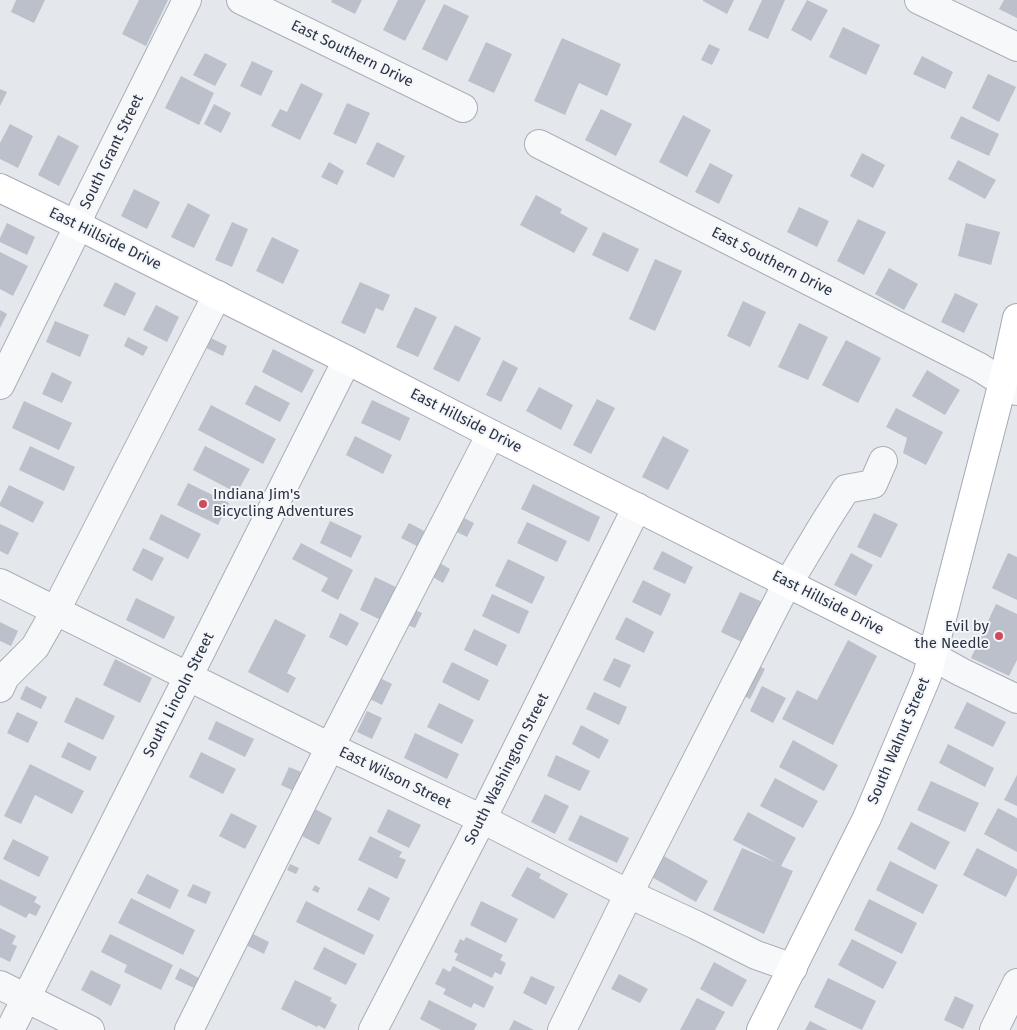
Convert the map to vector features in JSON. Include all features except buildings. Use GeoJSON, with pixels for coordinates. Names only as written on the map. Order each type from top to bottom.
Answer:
{"type":"FeatureCollection","features":[{"type":"Feature","properties":{"kind":"main road","name":"East Hillside Drive"},"geometry":{"type":"LineString","coordinates":[[0,188],[347,360],[932,656]]}},
{"type":"Feature","properties":{"kind":"main road","name":"South Walnut Street"},"geometry":{"type":"LineString","coordinates":[[761,1030],[867,818],[927,676],[1010,386],[1017,318]]}},
{"type":"Feature","properties":{"kind":"street","name":"South Grant Street"},"geometry":{"type":"LineString","coordinates":[[0,385],[72,239],[83,209],[187,0]]}},
{"type":"Feature","properties":{"kind":"street","name":"East Southern Drive"},"geometry":{"type":"LineString","coordinates":[[241,0],[463,108]]}},
{"type":"Feature","properties":{"kind":"street"},"geometry":{"type":"LineString","coordinates":[[919,0],[1017,47]]}},
{"type":"Feature","properties":{"kind":"street","name":"East Southern Drive"},"geometry":{"type":"LineString","coordinates":[[539,144],[980,367],[1010,386]]}},
{"type":"Feature","properties":{"kind":"street"},"geometry":{"type":"LineString","coordinates":[[0,688],[6,677],[36,647],[218,296]]}},
{"type":"Feature","properties":{"kind":"street","name":"South Lincoln Street"},"geometry":{"type":"LineString","coordinates":[[10,1030],[347,360]]}},
{"type":"Feature","properties":{"kind":"street"},"geometry":{"type":"LineString","coordinates":[[189,1030],[330,747],[491,434]]}},
{"type":"Feature","properties":{"kind":"street"},"geometry":{"type":"LineString","coordinates":[[562,1030],[780,597],[846,488],[873,484],[883,461]]}},
{"type":"Feature","properties":{"kind":"street","name":"South Washington Street"},"geometry":{"type":"LineString","coordinates":[[373,1030],[482,819],[637,507]]}},
{"type":"Feature","properties":{"kind":"street","name":"East Wilson Street"},"geometry":{"type":"LineString","coordinates":[[0,583],[330,747],[482,819],[629,894],[756,955],[793,968]]}},
{"type":"Feature","properties":{"kind":"street"},"geometry":{"type":"LineString","coordinates":[[932,656],[1017,699]]}},
{"type":"Feature","properties":{"kind":"street"},"geometry":{"type":"LineString","coordinates":[[994,1030],[1017,983]]}},
{"type":"Feature","properties":{"kind":"street"},"geometry":{"type":"LineString","coordinates":[[0,985],[90,1030]]}},
{"type":"Feature","properties":{"kind":"place","name":"Indiana Jim's Bicycling Adventures"},"geometry":{"type":"Point","coordinates":[203,504]}},
{"type":"Feature","properties":{"kind":"place","name":"Evil by the Needle"},"geometry":{"type":"Point","coordinates":[999,636]}}]}
